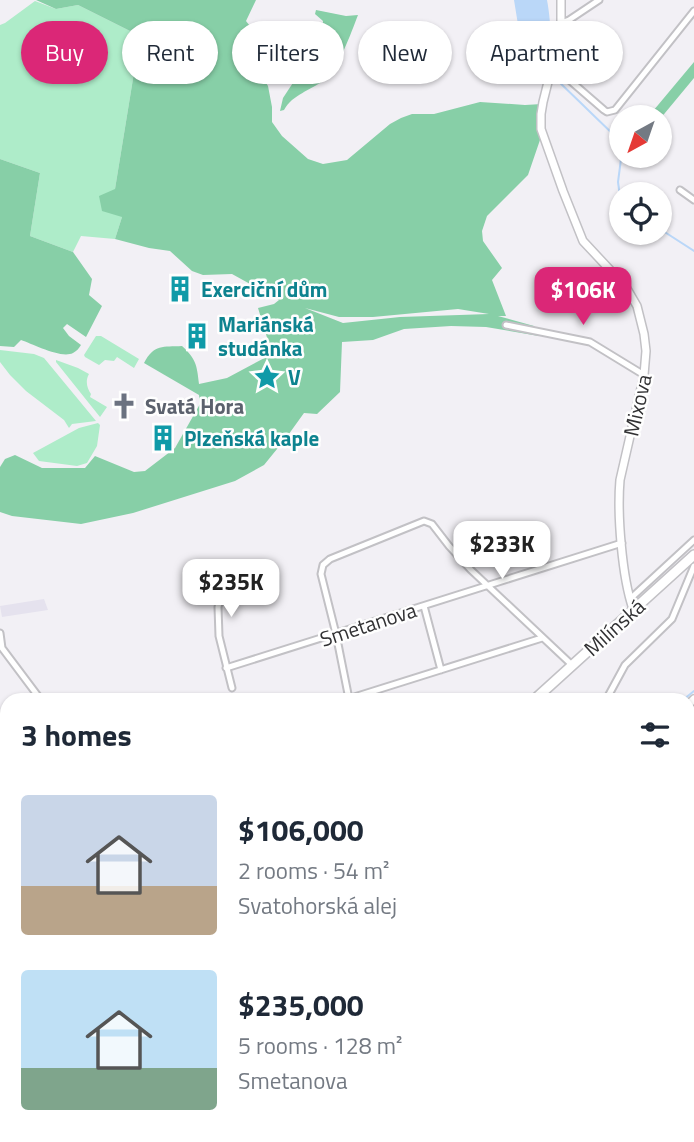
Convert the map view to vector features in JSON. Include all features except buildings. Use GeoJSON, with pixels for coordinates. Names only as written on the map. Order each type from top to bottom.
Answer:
{"type":"FeatureCollection","features":[{"type":"Feature","properties":{"kind":"main road","name":"Milínská"},"geometry":{"type":"LineString","coordinates":[[542,693],[632,604],[694,558]]}},
{"type":"Feature","properties":{"kind":"street","name":"Mixova"},"geometry":{"type":"LineString","coordinates":[[561,0],[561,21]]}},
{"type":"Feature","properties":{"kind":"street"},"geometry":{"type":"LineString","coordinates":[[566,21],[599,0]]}},
{"type":"Feature","properties":{"kind":"street"},"geometry":{"type":"LineString","coordinates":[[574,84],[604,110],[615,110],[694,10]]}},
{"type":"Feature","properties":{"kind":"street","name":"Mixova"},"geometry":{"type":"LineString","coordinates":[[548,84],[541,114],[541,129],[578,230],[589,250],[626,286],[643,325],[645,375],[620,480],[622,543],[632,604]]}},
{"type":"Feature","properties":{"kind":"street"},"geometry":{"type":"LineString","coordinates":[[680,190],[694,200]]}},
{"type":"Feature","properties":{"kind":"street"},"geometry":{"type":"LineString","coordinates":[[506,324],[590,342],[645,375]]}},
{"type":"Feature","properties":{"kind":"street"},"geometry":{"type":"LineString","coordinates":[[347,693],[322,569],[330,559],[424,521],[432,524],[471,570],[572,665]]}},
{"type":"Feature","properties":{"kind":"street"},"geometry":{"type":"LineString","coordinates":[[632,604],[694,540]]}},
{"type":"Feature","properties":{"kind":"street","name":"Smetanova"},"geometry":{"type":"LineString","coordinates":[[226,668],[622,543]]}},
{"type":"Feature","properties":{"kind":"street"},"geometry":{"type":"LineString","coordinates":[[610,693],[625,665],[672,619],[694,558],[684,549]]}},
{"type":"Feature","properties":{"kind":"street"},"geometry":{"type":"LineString","coordinates":[[232,688],[219,636],[219,603],[267,589]]}},
{"type":"Feature","properties":{"kind":"street"},"geometry":{"type":"LineString","coordinates":[[424,606],[441,670]]}},
{"type":"Feature","properties":{"kind":"street"},"geometry":{"type":"LineString","coordinates":[[0,633],[1,648],[36,693]]}},
{"type":"Feature","properties":{"kind":"street"},"geometry":{"type":"LineString","coordinates":[[374,693],[542,638]]}},
{"type":"Feature","properties":{"kind":"shaded area"},"geometry":{"type":"Polygon","coordinates":[[[44,599],[48,610],[2,617],[0,606],[44,599]]]}},
{"type":"Feature","properties":{"kind":"green space"},"geometry":{"type":"Polygon","coordinates":[[[36,0],[256,0],[246,21],[232,21],[232,84],[267,84],[272,122],[282,136],[308,159],[323,164],[347,160],[390,124],[412,114],[434,114],[480,102],[542,104],[541,137],[528,175],[487,216],[482,231],[483,241],[502,268],[492,280],[506,316],[498,316],[534,326],[539,336],[486,327],[451,326],[404,329],[373,340],[342,342],[340,392],[317,414],[304,413],[264,465],[235,481],[133,513],[81,524],[12,516],[0,512],[0,467],[5,459],[15,455],[42,468],[85,468],[95,456],[134,472],[145,471],[175,448],[200,404],[199,395],[144,363],[151,352],[164,347],[182,346],[195,363],[199,384],[227,378],[272,354],[258,308],[279,300],[232,274],[203,275],[192,271],[170,251],[115,239],[122,217],[102,211],[99,196],[115,189],[132,84],[218,84],[218,21],[122,21],[122,27],[78,5],[56,9],[36,0]],[[305,308],[343,323],[400,317],[489,314],[458,309],[373,317],[339,317],[305,308]]]}},
{"type":"Feature","properties":{"kind":"green space"},"geometry":{"type":"Polygon","coordinates":[[[35,1],[56,9],[78,5],[122,27],[122,84],[132,84],[115,189],[122,217],[115,239],[81,236],[73,252],[30,236],[40,173],[0,159],[0,25],[35,1]]]}},
{"type":"Feature","properties":{"kind":"green space"},"geometry":{"type":"Polygon","coordinates":[[[316,10],[346,16],[358,15],[344,50],[344,21],[323,21],[315,14],[316,10]]]}},
{"type":"Feature","properties":{"kind":"green space"},"geometry":{"type":"Polygon","coordinates":[[[694,62],[694,78],[672,105],[658,105],[694,62]]]}},
{"type":"Feature","properties":{"kind":"green space"},"geometry":{"type":"Polygon","coordinates":[[[292,84],[319,84],[297,96],[280,111],[283,98],[292,84]]]}},
{"type":"Feature","properties":{"kind":"green space"},"geometry":{"type":"Polygon","coordinates":[[[0,159],[40,173],[30,236],[73,252],[92,279],[89,295],[102,306],[86,337],[67,324],[63,328],[81,345],[73,353],[54,353],[21,340],[14,347],[0,346],[0,159]]]}},
{"type":"Feature","properties":{"kind":"green space"},"geometry":{"type":"Polygon","coordinates":[[[96,336],[101,336],[139,359],[134,368],[117,357],[114,361],[105,360],[99,365],[85,357],[96,336]]]}},
{"type":"Feature","properties":{"kind":"green space"},"geometry":{"type":"Polygon","coordinates":[[[0,350],[34,354],[44,358],[96,421],[72,424],[69,428],[64,420],[10,375],[0,362],[0,350]]]}},
{"type":"Feature","properties":{"kind":"green space"},"geometry":{"type":"Polygon","coordinates":[[[56,362],[89,374],[87,382],[90,397],[107,407],[100,417],[56,362]]]}},
{"type":"Feature","properties":{"kind":"green space"},"geometry":{"type":"Polygon","coordinates":[[[98,423],[97,446],[87,463],[77,466],[39,461],[33,453],[79,428],[98,423]]]}},
{"type":"Feature","properties":{"kind":"water"},"geometry":{"type":"Polygon","coordinates":[[[514,0],[547,0],[550,21],[517,21],[514,0]]]}},
{"type":"Feature","properties":{"kind":"waterway"},"geometry":{"type":"LineString","coordinates":[[561,84],[618,139],[621,159],[618,182]]}},
{"type":"Feature","properties":{"kind":"waterway"},"geometry":{"type":"LineString","coordinates":[[672,237],[694,251]]}},
{"type":"Feature","properties":{"kind":"place","name":"Exerciční dům"},"geometry":{"type":"Point","coordinates":[180,289]}},
{"type":"Feature","properties":{"kind":"place","name":"Mariánská studánka"},"geometry":{"type":"Point","coordinates":[197,336]}},
{"type":"Feature","properties":{"kind":"place","name":"V"},"geometry":{"type":"Point","coordinates":[267,377]}},
{"type":"Feature","properties":{"kind":"place","name":"Svatá Hora"},"geometry":{"type":"Point","coordinates":[124,406]}},
{"type":"Feature","properties":{"kind":"place","name":"Plzeňská kaple"},"geometry":{"type":"Point","coordinates":[163,438]}}]}
